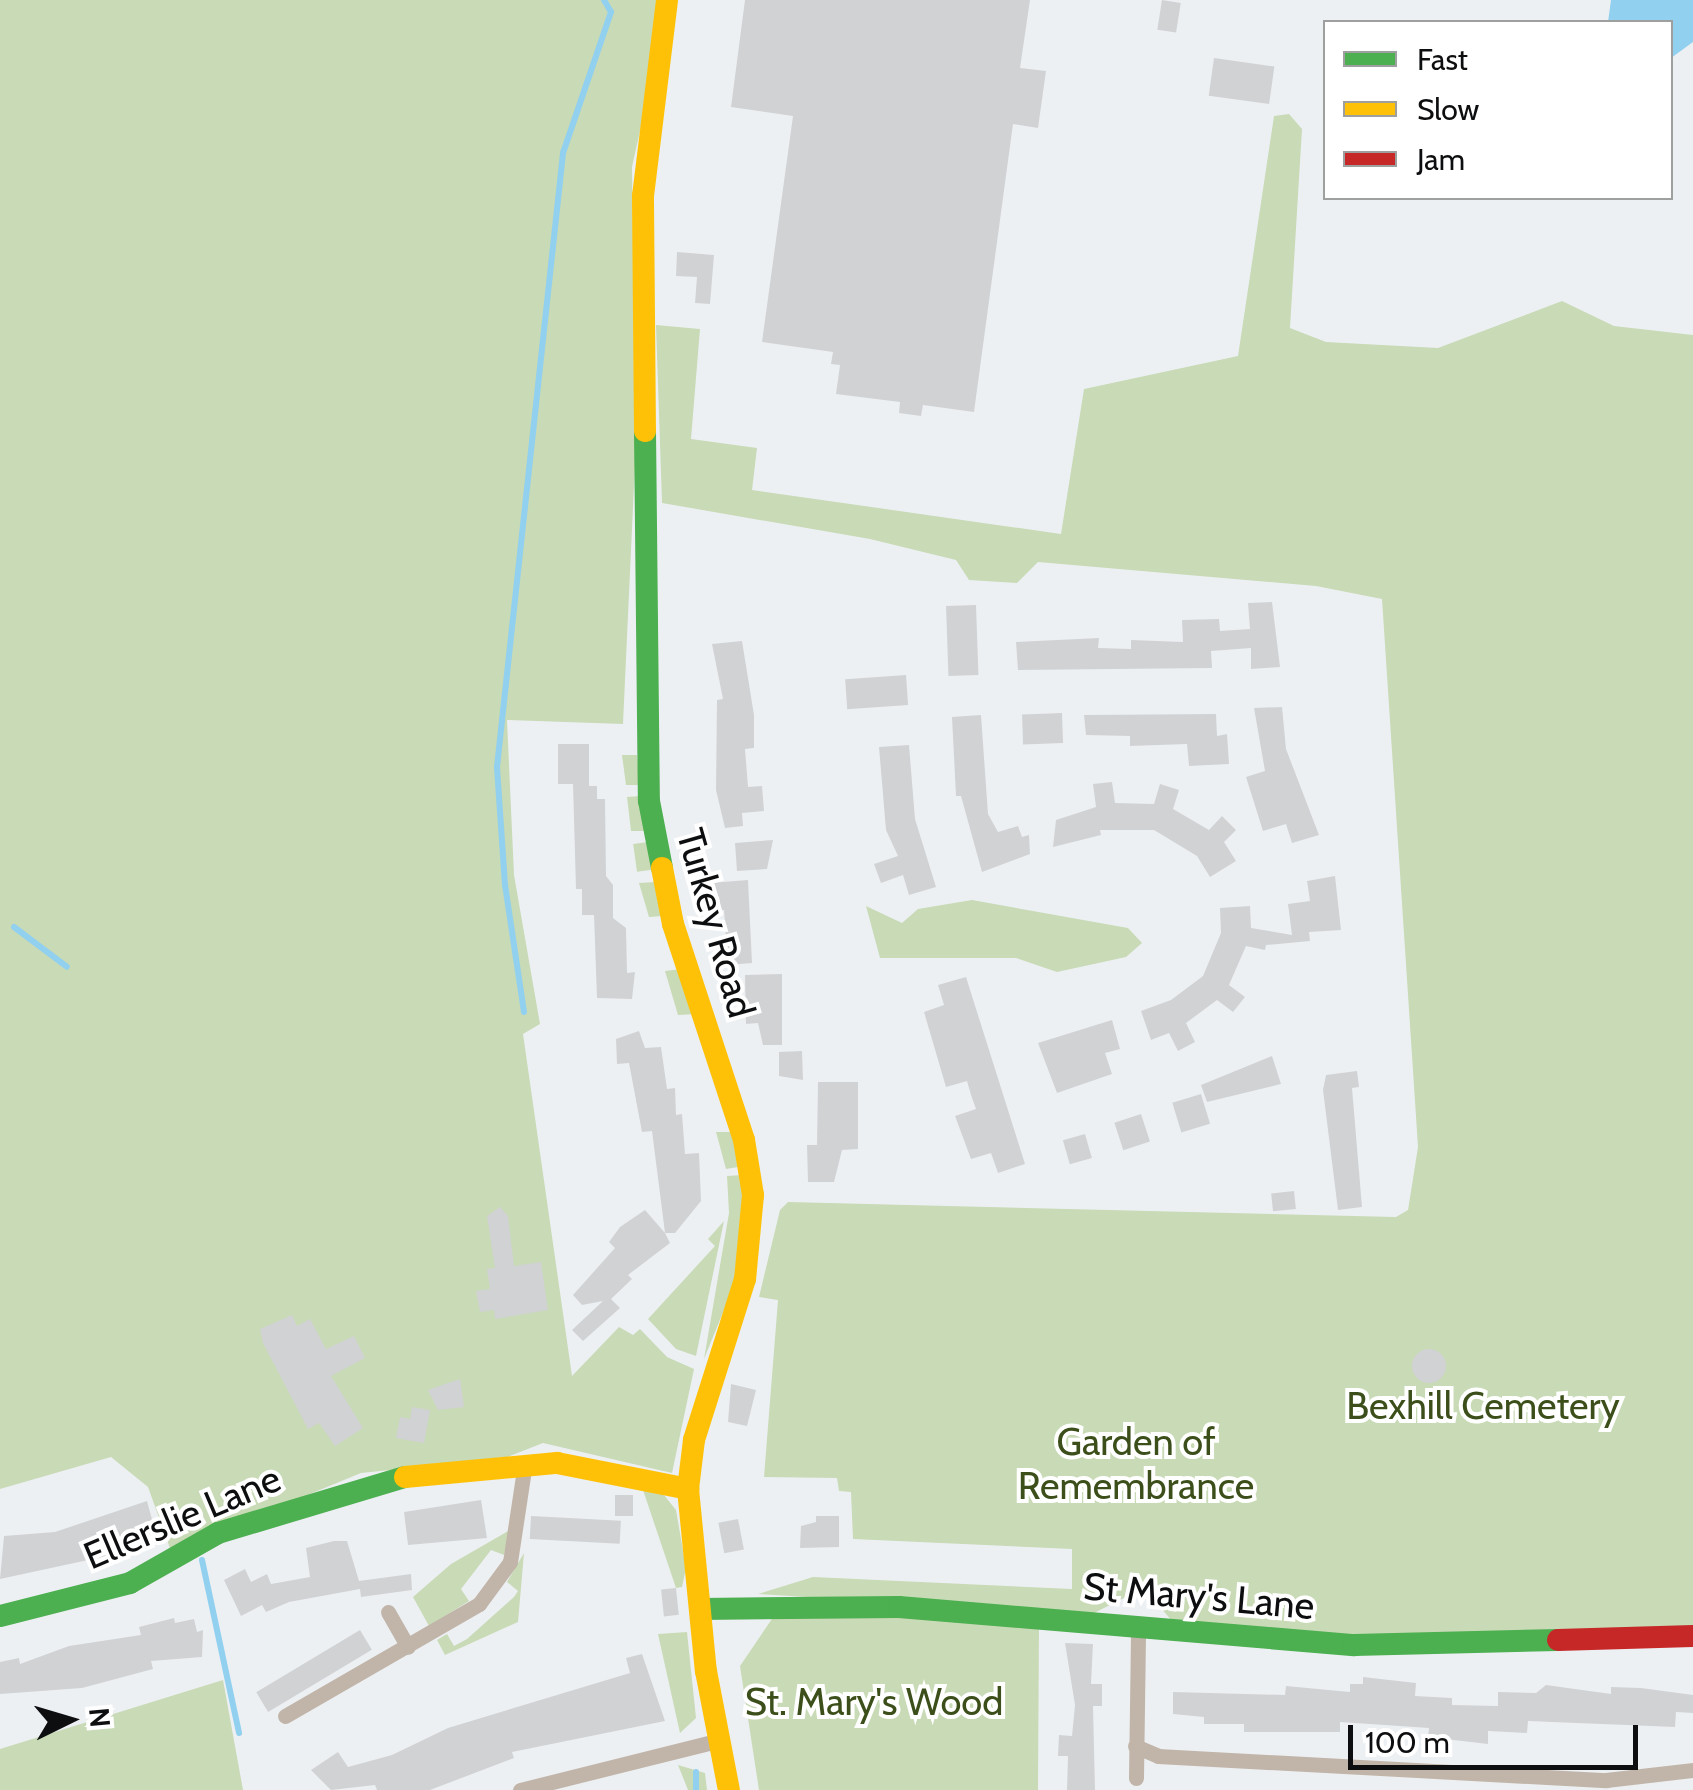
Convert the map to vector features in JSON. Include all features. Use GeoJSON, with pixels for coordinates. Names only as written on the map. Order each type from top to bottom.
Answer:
{"type":"FeatureCollection","features":[{"type":"Feature","properties":{"kind":"street","name":"Turkey Road"},"geometry":{"type":"LineString","coordinates":[[666,0],[643,196],[648,802],[672,924],[744,1140],[753,1194],[744,1279],[694,1440],[688,1489],[718,1741],[730,1790]]}},
{"type":"Feature","properties":{"kind":"street","name":"Ellerslie Lane"},"geometry":{"type":"LineString","coordinates":[[0,1616],[130,1583],[218,1533],[353,1487],[525,1463],[583,1465],[688,1489]]}},
{"type":"Feature","properties":{"kind":"street"},"geometry":{"type":"LineString","coordinates":[[285,1716],[479,1604],[496,1585],[516,1540],[525,1463]]}},
{"type":"Feature","properties":{"kind":"street","name":"St Mary's Lane"},"geometry":{"type":"LineString","coordinates":[[700,1609],[899,1607],[1354,1644],[1693,1636]]}},
{"type":"Feature","properties":{"kind":"street"},"geometry":{"type":"LineString","coordinates":[[388,1612],[408,1647]]}},
{"type":"Feature","properties":{"kind":"street"},"geometry":{"type":"LineString","coordinates":[[1136,1778],[1138,1627]]}},
{"type":"Feature","properties":{"kind":"street"},"geometry":{"type":"LineString","coordinates":[[520,1790],[718,1741]]}},
{"type":"Feature","properties":{"kind":"street"},"geometry":{"type":"LineString","coordinates":[[1136,1746],[1158,1756],[1587,1779],[1693,1770]]}},
{"type":"Feature","properties":{"kind":"green space"},"geometry":{"type":"Polygon","coordinates":[[[0,0],[657,0],[654,67],[632,167],[636,442],[623,724],[507,720],[514,875],[540,1024],[523,1034],[572,1376],[619,1327],[633,1335],[640,1329],[667,1357],[694,1369],[672,1473],[543,1443],[505,1458],[361,1473],[171,1551],[148,1487],[111,1457],[0,1489],[0,0]]]}},
{"type":"Feature","properties":{"kind":"green space","name":"Bexhill Cemetery"},"geometry":{"type":"Polygon","coordinates":[[[1289,114],[1302,129],[1290,328],[1326,342],[1438,348],[1562,301],[1614,326],[1693,335],[1693,1626],[1351,1635],[1173,1622],[1153,1599],[1128,1596],[1092,1614],[758,1594],[813,1577],[1072,1589],[1072,1549],[853,1539],[851,1492],[839,1491],[837,1478],[764,1477],[778,1300],[759,1297],[780,1210],[788,1202],[1396,1217],[1408,1210],[1418,1147],[1382,599],[1316,586],[1038,562],[1017,583],[969,580],[956,560],[870,539],[662,503],[656,325],[700,329],[691,439],[757,448],[752,490],[1061,534],[1084,389],[1238,356],[1274,116],[1289,114]]]}},
{"type":"Feature","properties":{"kind":"green space"},"geometry":{"type":"Polygon","coordinates":[[[622,755],[637,755],[640,785],[626,785],[622,755]]]}},
{"type":"Feature","properties":{"kind":"green space"},"geometry":{"type":"Polygon","coordinates":[[[641,796],[647,831],[631,831],[627,797],[641,796]]]}},
{"type":"Feature","properties":{"kind":"green space"},"geometry":{"type":"Polygon","coordinates":[[[648,842],[652,870],[637,872],[633,844],[648,842]]]}},
{"type":"Feature","properties":{"kind":"green space"},"geometry":{"type":"Polygon","coordinates":[[[655,882],[663,916],[649,917],[639,883],[655,882]]]}},
{"type":"Feature","properties":{"kind":"green space"},"geometry":{"type":"Polygon","coordinates":[[[972,900],[1128,928],[1142,943],[1126,957],[1057,972],[1016,958],[880,958],[866,906],[902,923],[918,909],[972,900]]]}},
{"type":"Feature","properties":{"kind":"green space"},"geometry":{"type":"Polygon","coordinates":[[[681,969],[697,1014],[678,1015],[665,971],[681,969]]]}},
{"type":"Feature","properties":{"kind":"green space"},"geometry":{"type":"Polygon","coordinates":[[[716,1132],[732,1132],[738,1167],[726,1169],[716,1132]]]}},
{"type":"Feature","properties":{"kind":"green space"},"geometry":{"type":"Polygon","coordinates":[[[742,1175],[745,1213],[737,1278],[704,1359],[729,1213],[727,1176],[742,1175]]]}},
{"type":"Feature","properties":{"kind":"green space"},"geometry":{"type":"Polygon","coordinates":[[[724,1221],[696,1356],[676,1349],[648,1319],[715,1246],[708,1239],[724,1221]]]}},
{"type":"Feature","properties":{"kind":"green space"},"geometry":{"type":"Polygon","coordinates":[[[643,1490],[660,1490],[676,1510],[686,1568],[682,1587],[676,1588],[643,1490]]]}},
{"type":"Feature","properties":{"kind":"green space"},"geometry":{"type":"Polygon","coordinates":[[[510,1530],[504,1555],[491,1550],[461,1589],[469,1601],[429,1626],[413,1597],[451,1564],[510,1530]]]}},
{"type":"Feature","properties":{"kind":"green space"},"geometry":{"type":"Polygon","coordinates":[[[524,1553],[518,1622],[445,1655],[437,1640],[447,1634],[454,1646],[467,1639],[514,1597],[518,1591],[507,1582],[524,1553]]]}},
{"type":"Feature","properties":{"kind":"green space","name":"St. Mary's Wood"},"geometry":{"type":"Polygon","coordinates":[[[776,1613],[1039,1623],[1038,1790],[759,1790],[740,1666],[776,1613]]]}},
{"type":"Feature","properties":{"kind":"green space"},"geometry":{"type":"Polygon","coordinates":[[[687,1632],[696,1718],[680,1733],[658,1634],[687,1632]]]}},
{"type":"Feature","properties":{"kind":"green space"},"geometry":{"type":"Polygon","coordinates":[[[223,1680],[243,1790],[0,1790],[0,1749],[223,1680]]]}},
{"type":"Feature","properties":{"kind":"green space"},"geometry":{"type":"Polygon","coordinates":[[[678,1765],[705,1773],[707,1790],[688,1790],[678,1765]]]}},
{"type":"Feature","properties":{"kind":"water"},"geometry":{"type":"Polygon","coordinates":[[[1611,0],[1693,0],[1693,42],[1673,57],[1673,20],[1608,20],[1611,0]]]}},
{"type":"Feature","properties":{"kind":"building"},"geometry":{"type":"Polygon","coordinates":[[[745,0],[1030,0],[1020,68],[1046,71],[1038,128],[1013,124],[974,412],[923,405],[921,416],[899,413],[900,402],[836,394],[840,365],[831,364],[833,352],[762,342],[793,116],[731,107],[745,0]]]}},
{"type":"Feature","properties":{"kind":"building"},"geometry":{"type":"Polygon","coordinates":[[[1162,0],[1181,3],[1176,33],[1157,30],[1162,0]]]}},
{"type":"Feature","properties":{"kind":"building"},"geometry":{"type":"Polygon","coordinates":[[[1214,58],[1274,66],[1269,104],[1209,96],[1214,58]]]}},
{"type":"Feature","properties":{"kind":"building"},"geometry":{"type":"Polygon","coordinates":[[[677,252],[714,255],[710,304],[695,303],[697,277],[676,276],[677,252]]]}},
{"type":"Feature","properties":{"kind":"building"},"geometry":{"type":"Polygon","coordinates":[[[1272,602],[1280,667],[1251,669],[1251,648],[1211,651],[1212,668],[1018,670],[1016,642],[1099,638],[1098,648],[1131,649],[1131,640],[1183,642],[1182,620],[1219,619],[1220,631],[1250,629],[1248,603],[1272,602]]]}},
{"type":"Feature","properties":{"kind":"building"},"geometry":{"type":"Polygon","coordinates":[[[976,605],[978,675],[948,676],[946,606],[976,605]]]}},
{"type":"Feature","properties":{"kind":"building"},"geometry":{"type":"Polygon","coordinates":[[[742,641],[754,715],[754,748],[745,749],[748,787],[762,786],[764,811],[742,813],[743,826],[725,828],[716,790],[717,700],[723,699],[712,644],[742,641]]]}},
{"type":"Feature","properties":{"kind":"building"},"geometry":{"type":"Polygon","coordinates":[[[906,675],[908,705],[847,709],[845,679],[906,675]]]}},
{"type":"Feature","properties":{"kind":"building"},"geometry":{"type":"Polygon","coordinates":[[[1282,707],[1286,749],[1319,835],[1292,843],[1286,824],[1263,831],[1246,777],[1265,771],[1254,708],[1282,707]]]}},
{"type":"Feature","properties":{"kind":"building"},"geometry":{"type":"Polygon","coordinates":[[[1062,713],[1063,743],[1023,744],[1022,714],[1062,713]]]}},
{"type":"Feature","properties":{"kind":"building"},"geometry":{"type":"Polygon","coordinates":[[[1216,714],[1217,736],[1227,734],[1229,764],[1189,766],[1187,744],[1130,746],[1130,736],[1086,735],[1084,715],[1216,714]]]}},
{"type":"Feature","properties":{"kind":"building"},"geometry":{"type":"Polygon","coordinates":[[[981,715],[988,814],[998,832],[1018,826],[1022,837],[1029,835],[1030,854],[982,872],[961,796],[956,796],[952,717],[981,715]]]}},
{"type":"Feature","properties":{"kind":"building"},"geometry":{"type":"Polygon","coordinates":[[[558,744],[589,744],[589,786],[597,786],[597,799],[605,799],[606,876],[613,885],[613,918],[626,928],[627,973],[635,972],[632,999],[597,998],[594,915],[582,915],[582,889],[576,889],[573,784],[558,784],[558,744]]]}},
{"type":"Feature","properties":{"kind":"building"},"geometry":{"type":"Polygon","coordinates":[[[909,745],[915,819],[936,887],[909,895],[903,875],[881,883],[874,864],[898,856],[886,830],[879,747],[909,745]]]}},
{"type":"Feature","properties":{"kind":"building"},"geometry":{"type":"Polygon","coordinates":[[[1112,782],[1115,803],[1154,804],[1160,784],[1179,790],[1173,809],[1209,830],[1222,816],[1236,830],[1224,842],[1236,861],[1210,877],[1197,856],[1154,830],[1100,830],[1101,835],[1053,847],[1056,820],[1096,807],[1093,784],[1112,782]]]}},
{"type":"Feature","properties":{"kind":"building"},"geometry":{"type":"Polygon","coordinates":[[[773,840],[767,869],[737,871],[735,843],[773,840]]]}},
{"type":"Feature","properties":{"kind":"building"},"geometry":{"type":"Polygon","coordinates":[[[1335,876],[1341,930],[1309,932],[1310,941],[1266,945],[1265,950],[1246,946],[1229,985],[1245,997],[1233,1012],[1217,1000],[1186,1023],[1195,1042],[1178,1051],[1169,1033],[1151,1040],[1141,1011],[1171,1000],[1203,976],[1221,933],[1220,908],[1250,906],[1251,928],[1292,935],[1288,904],[1310,901],[1307,881],[1335,876]]]}},
{"type":"Feature","properties":{"kind":"building"},"geometry":{"type":"Polygon","coordinates":[[[748,880],[752,963],[728,965],[724,910],[712,910],[710,883],[748,880]]]}},
{"type":"Feature","properties":{"kind":"building"},"geometry":{"type":"Polygon","coordinates":[[[782,974],[782,1045],[763,1045],[758,1023],[746,1024],[745,975],[782,974]]]}},
{"type":"Feature","properties":{"kind":"building"},"geometry":{"type":"Polygon","coordinates":[[[966,977],[1025,1164],[998,1173],[991,1153],[971,1159],[955,1116],[976,1109],[967,1081],[946,1087],[924,1012],[944,1005],[938,985],[966,977]]]}},
{"type":"Feature","properties":{"kind":"building"},"geometry":{"type":"Polygon","coordinates":[[[1112,1020],[1120,1049],[1105,1053],[1112,1074],[1057,1093],[1038,1043],[1112,1020]]]}},
{"type":"Feature","properties":{"kind":"building"},"geometry":{"type":"Polygon","coordinates":[[[639,1031],[645,1048],[661,1047],[667,1089],[675,1088],[676,1115],[682,1114],[685,1154],[699,1153],[701,1201],[675,1233],[665,1233],[652,1131],[642,1132],[629,1063],[617,1064],[616,1039],[639,1031]]]}},
{"type":"Feature","properties":{"kind":"building"},"geometry":{"type":"Polygon","coordinates":[[[802,1051],[803,1080],[779,1076],[779,1052],[802,1051]]]}},
{"type":"Feature","properties":{"kind":"building"},"geometry":{"type":"Polygon","coordinates":[[[1272,1056],[1281,1084],[1207,1102],[1201,1085],[1272,1056]]]}},
{"type":"Feature","properties":{"kind":"building"},"geometry":{"type":"Polygon","coordinates":[[[1357,1071],[1359,1087],[1352,1088],[1362,1207],[1338,1210],[1323,1090],[1326,1075],[1357,1071]]]}},
{"type":"Feature","properties":{"kind":"building"},"geometry":{"type":"Polygon","coordinates":[[[818,1082],[858,1082],[858,1149],[842,1150],[834,1182],[808,1182],[807,1145],[817,1145],[818,1082]]]}},
{"type":"Feature","properties":{"kind":"building"},"geometry":{"type":"Polygon","coordinates":[[[1201,1094],[1210,1124],[1181,1132],[1172,1103],[1201,1094]]]}},
{"type":"Feature","properties":{"kind":"building"},"geometry":{"type":"Polygon","coordinates":[[[1141,1114],[1150,1142],[1123,1150],[1114,1123],[1141,1114]]]}},
{"type":"Feature","properties":{"kind":"building"},"geometry":{"type":"Polygon","coordinates":[[[1085,1134],[1092,1158],[1070,1164],[1063,1140],[1085,1134]]]}},
{"type":"Feature","properties":{"kind":"building"},"geometry":{"type":"Polygon","coordinates":[[[1294,1191],[1296,1209],[1273,1211],[1271,1193],[1294,1191]]]}},
{"type":"Feature","properties":{"kind":"building"},"geometry":{"type":"Polygon","coordinates":[[[500,1207],[508,1216],[514,1266],[541,1262],[548,1310],[495,1319],[494,1310],[480,1312],[476,1291],[490,1289],[487,1269],[495,1268],[487,1216],[500,1207]]]}},
{"type":"Feature","properties":{"kind":"building"},"geometry":{"type":"Polygon","coordinates":[[[645,1210],[670,1243],[628,1275],[632,1279],[611,1299],[620,1308],[583,1341],[572,1330],[603,1301],[582,1305],[573,1295],[615,1248],[609,1242],[620,1227],[645,1210]]]}},
{"type":"Feature","properties":{"kind":"building"},"geometry":{"type":"Polygon","coordinates":[[[292,1315],[297,1326],[310,1319],[326,1349],[354,1336],[365,1358],[331,1376],[363,1428],[335,1446],[319,1423],[308,1429],[263,1343],[260,1329],[292,1315]]]}},
{"type":"Feature","properties":{"kind":"building"},"geometry":{"type":"Polygon","coordinates":[[[1429,1349],[1441,1354],[1446,1366],[1441,1378],[1429,1383],[1417,1378],[1412,1366],[1417,1354],[1429,1349]]]}},
{"type":"Feature","properties":{"kind":"building"},"geometry":{"type":"Polygon","coordinates":[[[460,1379],[464,1407],[438,1410],[428,1390],[460,1379]]]}},
{"type":"Feature","properties":{"kind":"building"},"geometry":{"type":"Polygon","coordinates":[[[731,1384],[756,1390],[747,1426],[728,1422],[731,1384]]]}},
{"type":"Feature","properties":{"kind":"building"},"geometry":{"type":"Polygon","coordinates":[[[412,1407],[430,1410],[424,1443],[396,1438],[400,1417],[410,1419],[412,1407]]]}},
{"type":"Feature","properties":{"kind":"building"},"geometry":{"type":"Polygon","coordinates":[[[615,1495],[633,1495],[633,1516],[615,1516],[615,1495]]]}},
{"type":"Feature","properties":{"kind":"building"},"geometry":{"type":"Polygon","coordinates":[[[481,1500],[487,1538],[408,1545],[404,1512],[481,1500]]]}},
{"type":"Feature","properties":{"kind":"building"},"geometry":{"type":"Polygon","coordinates":[[[147,1501],[156,1534],[114,1548],[116,1554],[0,1579],[4,1536],[55,1532],[147,1501]]]}},
{"type":"Feature","properties":{"kind":"building"},"geometry":{"type":"Polygon","coordinates":[[[531,1516],[621,1521],[620,1544],[530,1539],[531,1516]]]}},
{"type":"Feature","properties":{"kind":"building"},"geometry":{"type":"Polygon","coordinates":[[[816,1516],[839,1516],[839,1547],[800,1548],[801,1526],[816,1522],[816,1516]]]}},
{"type":"Feature","properties":{"kind":"building"},"geometry":{"type":"Polygon","coordinates":[[[738,1519],[744,1549],[724,1553],[718,1523],[738,1519]]]}},
{"type":"Feature","properties":{"kind":"building"},"geometry":{"type":"Polygon","coordinates":[[[347,1541],[359,1581],[411,1574],[412,1590],[361,1597],[360,1589],[289,1602],[266,1612],[262,1605],[241,1616],[224,1580],[245,1569],[251,1582],[267,1574],[271,1584],[310,1577],[306,1548],[347,1541]]]}},
{"type":"Feature","properties":{"kind":"building"},"geometry":{"type":"Polygon","coordinates":[[[676,1588],[679,1615],[664,1616],[661,1590],[676,1588]]]}},
{"type":"Feature","properties":{"kind":"building"},"geometry":{"type":"Polygon","coordinates":[[[174,1618],[175,1623],[194,1619],[197,1632],[203,1630],[202,1657],[151,1661],[153,1669],[82,1688],[0,1694],[0,1662],[19,1658],[20,1664],[69,1646],[141,1635],[139,1627],[174,1618]]]}},
{"type":"Feature","properties":{"kind":"building"},"geometry":{"type":"Polygon","coordinates":[[[360,1630],[372,1650],[268,1712],[256,1692],[360,1630]]]}},
{"type":"Feature","properties":{"kind":"building"},"geometry":{"type":"Polygon","coordinates":[[[1065,1643],[1093,1644],[1091,1684],[1102,1684],[1102,1706],[1093,1706],[1095,1790],[1067,1790],[1068,1756],[1058,1756],[1059,1735],[1072,1736],[1075,1705],[1065,1643]]]}},
{"type":"Feature","properties":{"kind":"building"},"geometry":{"type":"Polygon","coordinates":[[[642,1654],[665,1721],[512,1752],[514,1758],[430,1790],[377,1790],[375,1785],[331,1790],[311,1770],[338,1752],[348,1767],[392,1755],[448,1728],[630,1673],[626,1658],[642,1654]]]}},
{"type":"Feature","properties":{"kind":"building"},"geometry":{"type":"Polygon","coordinates":[[[1363,1677],[1416,1683],[1415,1696],[1452,1698],[1452,1705],[1498,1706],[1498,1692],[1536,1693],[1546,1685],[1611,1694],[1611,1687],[1641,1688],[1693,1695],[1693,1713],[1676,1712],[1675,1727],[1528,1721],[1527,1733],[1488,1731],[1488,1744],[1428,1737],[1429,1728],[1340,1722],[1340,1732],[1244,1732],[1244,1724],[1204,1724],[1204,1717],[1173,1714],[1173,1692],[1285,1695],[1286,1686],[1350,1692],[1350,1684],[1363,1684],[1363,1677]]]}},
{"type":"Feature","properties":{"kind":"waterway"},"geometry":{"type":"LineString","coordinates":[[524,1012],[505,885],[497,767],[563,153],[611,12],[604,0]]}},
{"type":"Feature","properties":{"kind":"waterway"},"geometry":{"type":"LineString","coordinates":[[14,927],[67,967]]}},
{"type":"Feature","properties":{"kind":"waterway"},"geometry":{"type":"LineString","coordinates":[[202,1560],[239,1733]]}},
{"type":"Feature","properties":{"kind":"waterway"},"geometry":{"type":"LineString","coordinates":[[696,1772],[696,1790]]}},
{"type":"Feature","properties":{"kind":"traffic: fast"},"geometry":{"type":"LineString","coordinates":[[645,431],[649,801],[662,868]]}},
{"type":"Feature","properties":{"kind":"traffic: fast"},"geometry":{"type":"LineString","coordinates":[[0,1616],[130,1583],[218,1533],[405,1477]]}},
{"type":"Feature","properties":{"kind":"traffic: fast"},"geometry":{"type":"LineString","coordinates":[[700,1609],[899,1607],[1354,1645],[1558,1640]]}},
{"type":"Feature","properties":{"kind":"traffic: slow"},"geometry":{"type":"LineString","coordinates":[[645,431],[643,196],[667,0]]}},
{"type":"Feature","properties":{"kind":"traffic: slow"},"geometry":{"type":"LineString","coordinates":[[662,868],[673,924],[744,1140],[753,1195],[745,1279],[694,1440],[688,1489],[706,1671],[729,1790]]}},
{"type":"Feature","properties":{"kind":"traffic: slow"},"geometry":{"type":"LineString","coordinates":[[405,1477],[557,1463],[688,1489]]}},
{"type":"Feature","properties":{"kind":"traffic: jam"},"geometry":{"type":"LineString","coordinates":[[1558,1640],[1693,1636]]}},
{"type":"Feature","properties":{"kind":"park label","name":"Garden of Remembrance"},"geometry":{"type":"Point","coordinates":[1136,1464]}}]}
